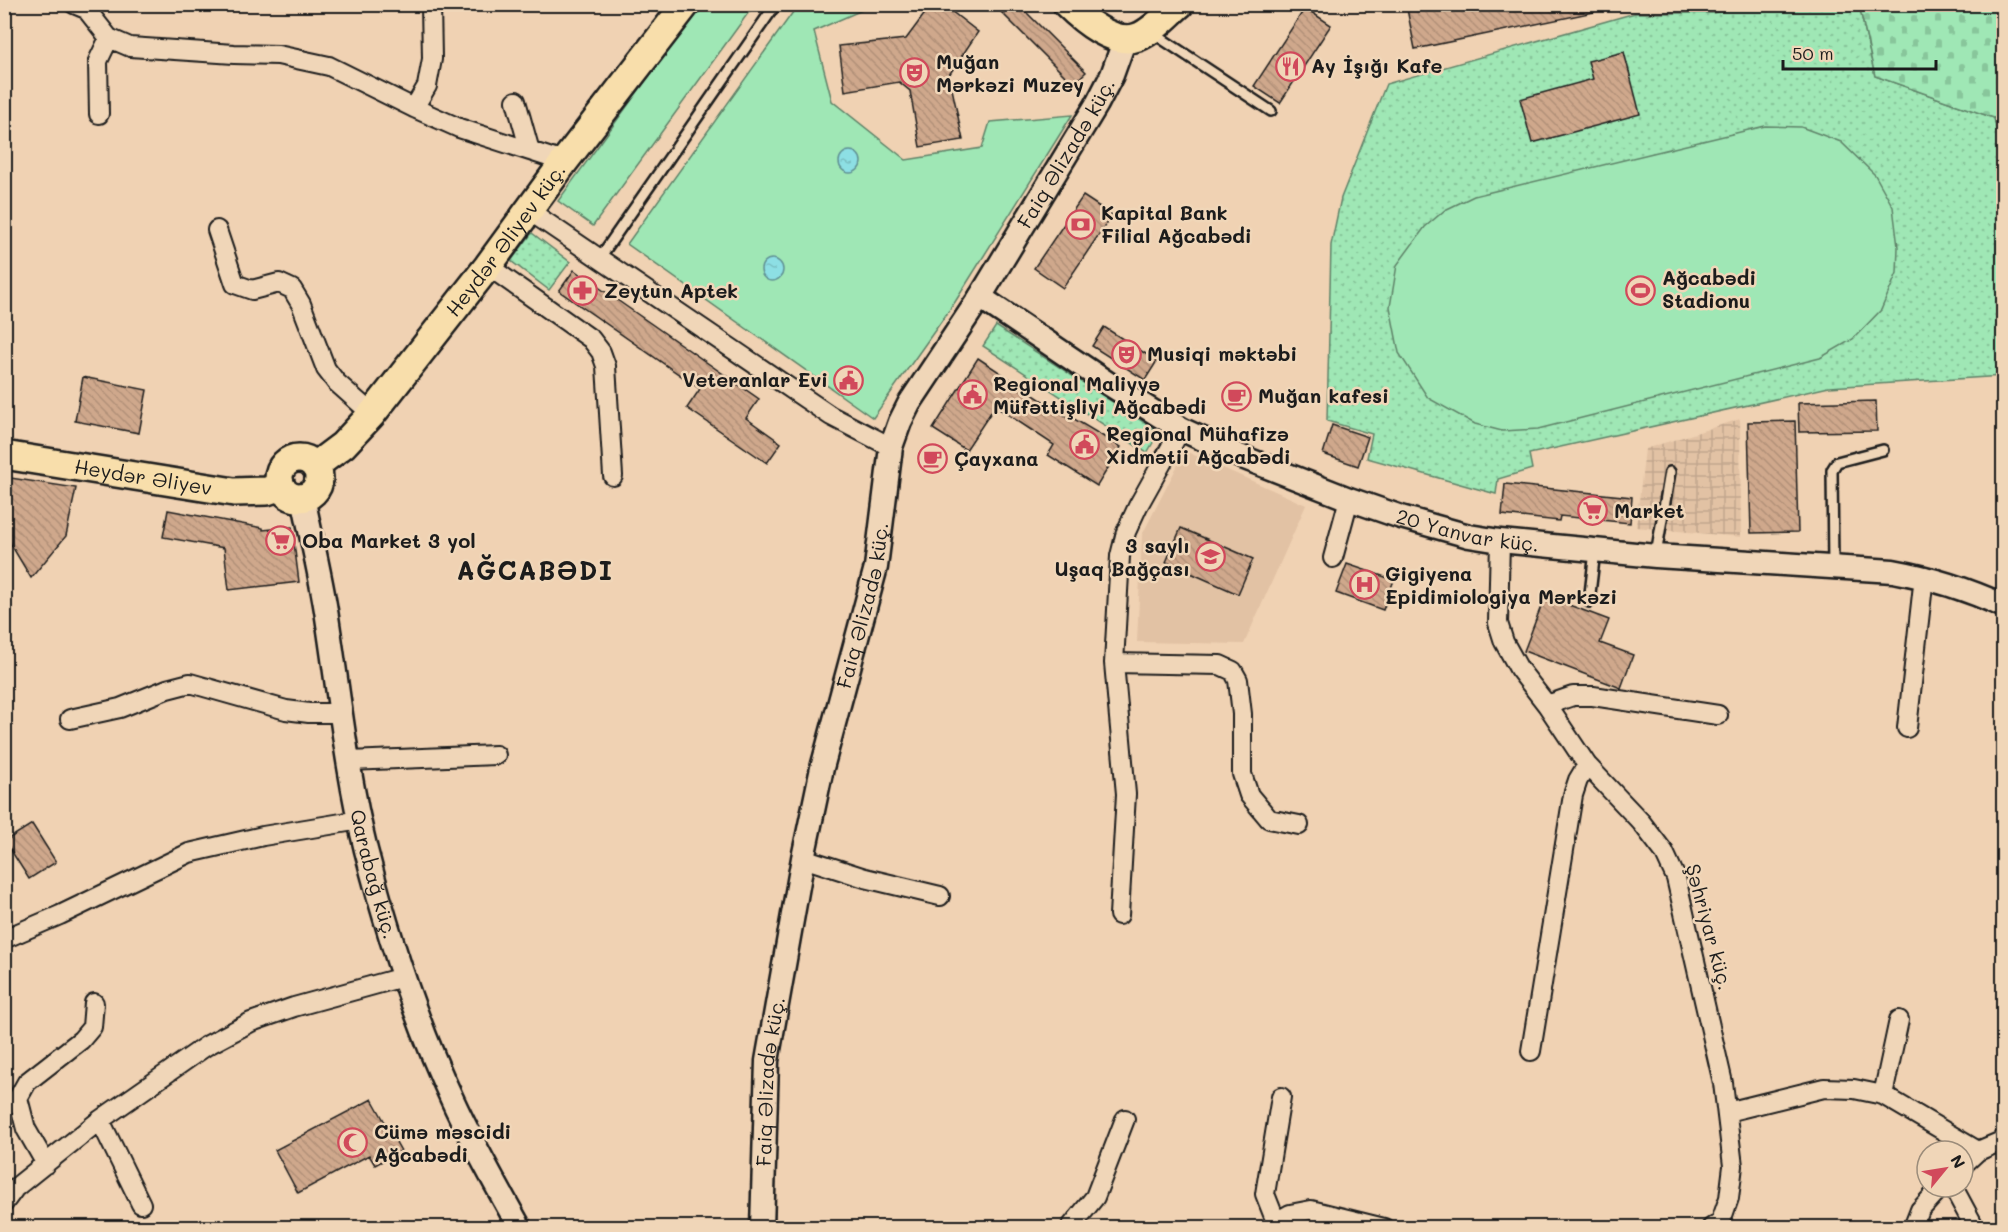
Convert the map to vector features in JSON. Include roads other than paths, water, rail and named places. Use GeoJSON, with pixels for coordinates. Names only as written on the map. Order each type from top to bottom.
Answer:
{"type":"FeatureCollection","features":[{"type":"Feature","properties":{"kind":"main road","name":"Heydər Əliyev küç."},"geometry":{"type":"LineString","coordinates":[[292,492],[280,473],[286,462],[298,458],[310,461],[315,466],[343,445],[372,414],[488,266],[564,162],[686,4]]}},
{"type":"Feature","properties":{"kind":"main road"},"geometry":{"type":"LineString","coordinates":[[1067,4],[1076,14],[1109,34],[1137,35]]}},
{"type":"Feature","properties":{"kind":"main road","name":"Faiq Əlizadə küç."},"geometry":{"type":"LineString","coordinates":[[1137,35],[1180,4]]}},
{"type":"Feature","properties":{"kind":"main road","name":"Heydər Əliyev"},"geometry":{"type":"LineString","coordinates":[[4,455],[234,492],[292,492]]}},
{"type":"Feature","properties":{"kind":"street"},"geometry":{"type":"LineString","coordinates":[[74,4],[86,9],[109,38],[130,47],[278,55],[329,66],[459,128],[564,162]]}},
{"type":"Feature","properties":{"kind":"street"},"geometry":{"type":"LineString","coordinates":[[414,108],[427,86],[432,59],[431,4]]}},
{"type":"Feature","properties":{"kind":"street","name":"Faiq Əlizadə küç."},"geometry":{"type":"LineString","coordinates":[[762,1227],[767,1061],[803,858],[822,768],[876,567],[891,447],[909,404],[980,297],[1137,35]]}},
{"type":"Feature","properties":{"kind":"street"},"geometry":{"type":"LineString","coordinates":[[99,114],[98,61],[109,38]]}},
{"type":"Feature","properties":{"kind":"street"},"geometry":{"type":"LineString","coordinates":[[516,101],[530,151]]}},
{"type":"Feature","properties":{"kind":"street"},"geometry":{"type":"LineString","coordinates":[[528,210],[831,416],[891,447]]}},
{"type":"Feature","properties":{"kind":"street"},"geometry":{"type":"LineString","coordinates":[[217,230],[235,284],[252,290],[279,283],[292,289],[301,304],[326,369],[336,382],[372,414]]}},
{"type":"Feature","properties":{"kind":"street"},"geometry":{"type":"LineString","coordinates":[[488,266],[591,339],[601,352],[606,366],[613,476]]}},
{"type":"Feature","properties":{"kind":"street","name":"20 Yanvar küç."},"geometry":{"type":"LineString","coordinates":[[980,297],[1109,384],[1181,429],[1237,455],[1349,499],[1444,530],[1500,541],[1656,556],[1893,571],[1924,576],[2004,606]]}},
{"type":"Feature","properties":{"kind":"street"},"geometry":{"type":"LineString","coordinates":[[1119,915],[1126,794],[1114,663],[1120,556],[1126,532],[1138,506],[1181,429]]}},
{"type":"Feature","properties":{"kind":"street","name":"Qarabağ küç."},"geometry":{"type":"LineString","coordinates":[[292,492],[327,616],[349,761],[366,851],[403,977],[451,1098],[479,1155],[520,1227]]}},
{"type":"Feature","properties":{"kind":"street"},"geometry":{"type":"LineString","coordinates":[[1334,558],[1349,499]]}},
{"type":"Feature","properties":{"kind":"street","name":"Şəhriyar küç."},"geometry":{"type":"LineString","coordinates":[[1500,541],[1498,623],[1504,642],[1519,669],[1547,705],[1587,765],[1641,822],[1664,852],[1676,878],[1715,1041],[1733,1166],[1730,1198],[1721,1221],[1711,1227]]}},
{"type":"Feature","properties":{"kind":"street"},"geometry":{"type":"LineString","coordinates":[[1907,728],[1924,576]]}},
{"type":"Feature","properties":{"kind":"street"},"geometry":{"type":"LineString","coordinates":[[1114,663],[1221,665],[1233,671],[1238,680],[1242,714],[1242,774],[1249,795],[1269,819],[1299,825]]}},
{"type":"Feature","properties":{"kind":"street"},"geometry":{"type":"LineString","coordinates":[[70,719],[120,708],[167,689],[190,683],[286,710],[309,713],[341,712]]}},
{"type":"Feature","properties":{"kind":"street"},"geometry":{"type":"LineString","coordinates":[[1547,705],[1573,696],[1593,696],[1718,715]]}},
{"type":"Feature","properties":{"kind":"street"},"geometry":{"type":"LineString","coordinates":[[349,761],[496,755]]}},
{"type":"Feature","properties":{"kind":"street"},"geometry":{"type":"LineString","coordinates":[[1531,1051],[1573,795],[1578,780],[1587,765]]}},
{"type":"Feature","properties":{"kind":"street"},"geometry":{"type":"LineString","coordinates":[[4,939],[60,915],[189,853],[263,836],[360,820]]}},
{"type":"Feature","properties":{"kind":"street"},"geometry":{"type":"LineString","coordinates":[[803,858],[865,878],[940,896]]}},
{"type":"Feature","properties":{"kind":"street"},"geometry":{"type":"LineString","coordinates":[[4,1203],[15,1188],[100,1120],[206,1046],[251,1022],[294,1007],[403,977]]}},
{"type":"Feature","properties":{"kind":"street"},"geometry":{"type":"LineString","coordinates":[[46,1164],[26,1129],[18,1098],[27,1082],[87,1034],[92,1027],[94,1003]]}},
{"type":"Feature","properties":{"kind":"street"},"geometry":{"type":"LineString","coordinates":[[1883,1095],[1899,1020]]}},
{"type":"Feature","properties":{"kind":"street"},"geometry":{"type":"LineString","coordinates":[[1727,1112],[1824,1088],[1854,1089],[1883,1095],[1978,1151]]}},
{"type":"Feature","properties":{"kind":"street"},"geometry":{"type":"LineString","coordinates":[[1281,1097],[1265,1194],[1275,1225],[1290,1214],[1311,1210],[1384,1227]]}},
{"type":"Feature","properties":{"kind":"street"},"geometry":{"type":"LineString","coordinates":[[1070,1227],[1095,1197],[1125,1119]]}},
{"type":"Feature","properties":{"kind":"street"},"geometry":{"type":"LineString","coordinates":[[100,1120],[141,1204]]}},
{"type":"Feature","properties":{"kind":"street"},"geometry":{"type":"LineString","coordinates":[[1975,1154],[2004,1140]]}},
{"type":"Feature","properties":{"kind":"street"},"geometry":{"type":"LineString","coordinates":[[1913,1227],[1920,1210],[1930,1199]]}},
{"type":"Feature","properties":{"kind":"street"},"geometry":{"type":"LineString","coordinates":[[1960,1199],[1975,1227]]}},
{"type":"Feature","properties":{"kind":"lane"},"geometry":{"type":"LineString","coordinates":[[599,259],[776,4]]}},
{"type":"Feature","properties":{"kind":"lane"},"geometry":{"type":"LineString","coordinates":[[1137,35],[1271,111]]}},
{"type":"Feature","properties":{"kind":"lane"},"geometry":{"type":"LineString","coordinates":[[1833,568],[1832,470],[1837,462],[1883,450]]}},
{"type":"Feature","properties":{"kind":"lane"},"geometry":{"type":"LineString","coordinates":[[1656,556],[1670,472]]}},
{"type":"Feature","properties":{"kind":"lane"},"geometry":{"type":"LineString","coordinates":[[1589,602],[1596,550]]}},
{"type":"Feature","properties":{"kind":"water"},"geometry":{"type":"Polygon","coordinates":[[[850,151],[858,154],[861,162],[858,170],[850,173],[842,170],[839,162],[842,154],[850,151]]]}},
{"type":"Feature","properties":{"kind":"water"},"geometry":{"type":"Polygon","coordinates":[[[772,259],[780,262],[783,270],[780,278],[772,281],[764,278],[761,270],[764,262],[772,259]]]}},
{"type":"Feature","properties":{"kind":"place","name":"Ay İşığı Kafe"},"geometry":{"type":"Point","coordinates":[1290,66]}},
{"type":"Feature","properties":{"kind":"place","name":"Muğan Mərkəzi Muzey"},"geometry":{"type":"Point","coordinates":[915,73]}},
{"type":"Feature","properties":{"kind":"place","name":"Kapital Bank Filial Ağcabədi"},"geometry":{"type":"Point","coordinates":[1080,224]}},
{"type":"Feature","properties":{"kind":"place","name":"Ağcabədi Stadionu"},"geometry":{"type":"Point","coordinates":[1641,290]}},
{"type":"Feature","properties":{"kind":"place","name":"Zeytun Aptek"},"geometry":{"type":"Point","coordinates":[583,291]}},
{"type":"Feature","properties":{"kind":"place","name":"Musiqi məktəbi"},"geometry":{"type":"Point","coordinates":[1126,354]}},
{"type":"Feature","properties":{"kind":"place","name":"Veteranlar Evi"},"geometry":{"type":"Point","coordinates":[849,380]}},
{"type":"Feature","properties":{"kind":"place","name":"Regional Maliyyə Müfəttişliyi Ağcabədi"},"geometry":{"type":"Point","coordinates":[972,395]}},
{"type":"Feature","properties":{"kind":"place","name":"Muğan kafesi"},"geometry":{"type":"Point","coordinates":[1237,396]}},
{"type":"Feature","properties":{"kind":"place","name":"Regional Mühafizə Xidmətii Ağcabədi"},"geometry":{"type":"Point","coordinates":[1085,445]}},
{"type":"Feature","properties":{"kind":"place","name":"Çayxana"},"geometry":{"type":"Point","coordinates":[933,459]}},
{"type":"Feature","properties":{"kind":"place","name":"Market"},"geometry":{"type":"Point","coordinates":[1593,511]}},
{"type":"Feature","properties":{"kind":"place","name":"Oba Market 3 yol"},"geometry":{"type":"Point","coordinates":[281,541]}},
{"type":"Feature","properties":{"kind":"place","name":"3 saylı Uşaq Bağçası"},"geometry":{"type":"Point","coordinates":[1211,557]}},
{"type":"Feature","properties":{"kind":"place","name":"Gigiyena Epidimiologiya Mərkəzi"},"geometry":{"type":"Point","coordinates":[1364,585]}},
{"type":"Feature","properties":{"kind":"place","name":"Cümə məscidi Ağcabədi"},"geometry":{"type":"Point","coordinates":[353,1143]}},
{"type":"Feature","properties":{"kind":"district","name":"AĞCABƏDI"},"geometry":{"type":"Point","coordinates":[535,571]}}]}
